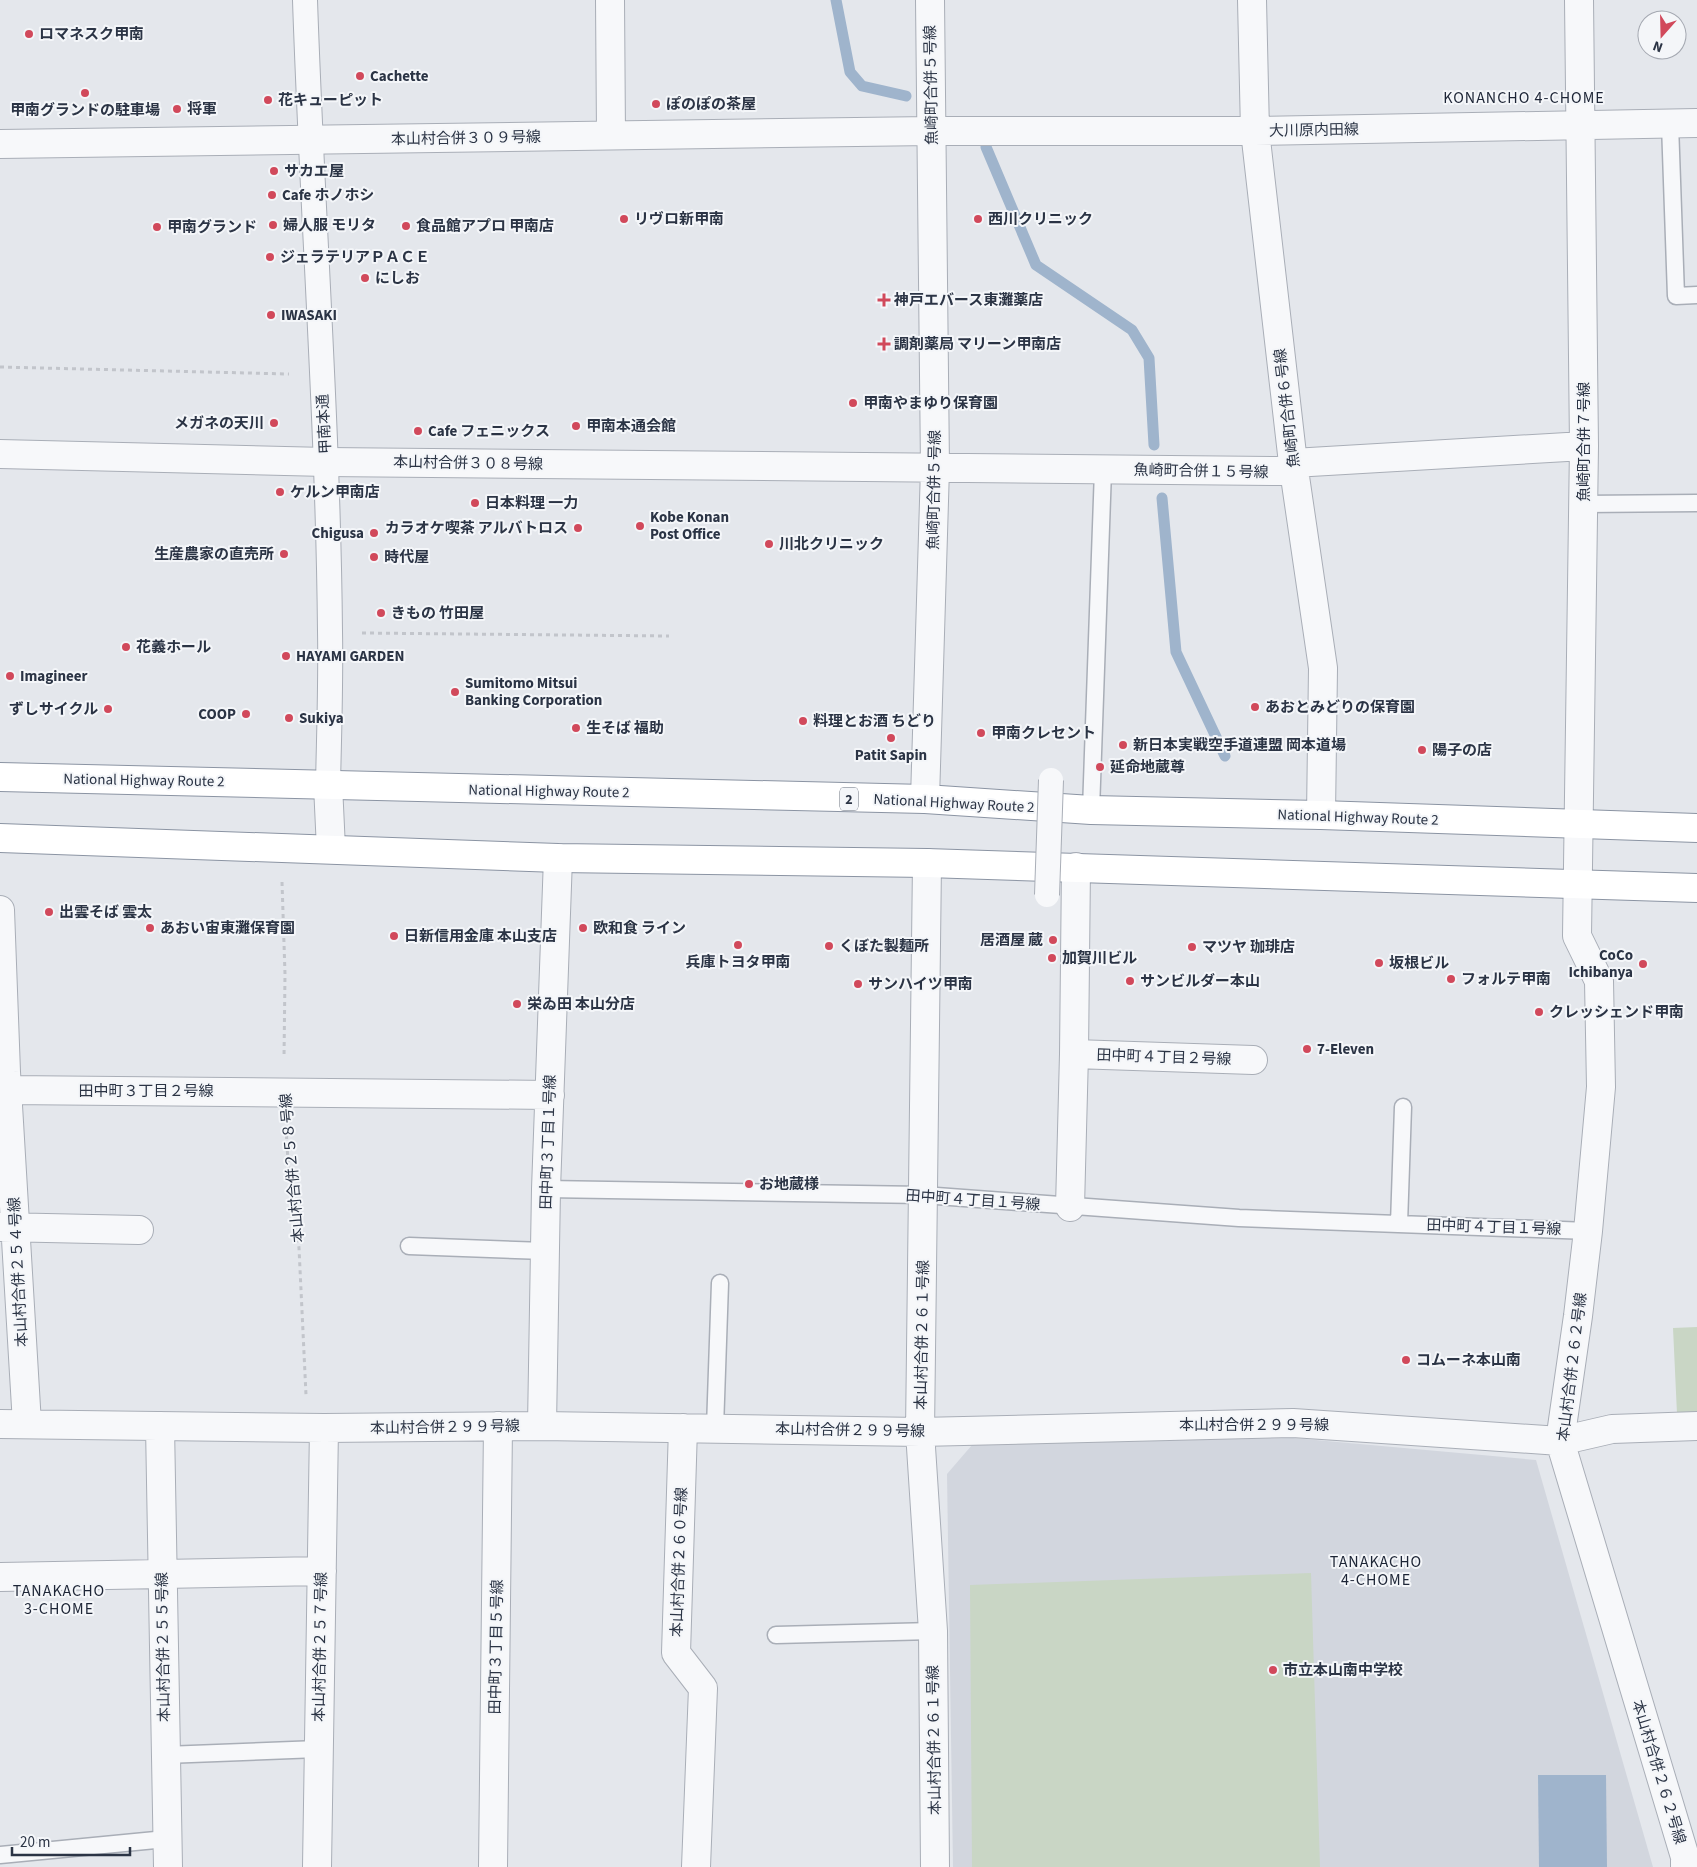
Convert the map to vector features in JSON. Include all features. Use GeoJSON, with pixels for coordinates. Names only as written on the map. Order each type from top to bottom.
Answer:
{"type":"FeatureCollection","features":[{"type":"Feature","properties":{"kind":"highway","name":"National Highway Route 2"},"geometry":{"type":"LineString","coordinates":[[0,777],[924,799],[1091,810],[1321,815],[1697,828]]}},
{"type":"Feature","properties":{"kind":"highway"},"geometry":{"type":"LineString","coordinates":[[0,838],[558,858],[927,863],[1697,888]]}},
{"type":"Feature","properties":{"kind":"street","name":"甲南本通"},"geometry":{"type":"LineString","coordinates":[[305,0],[326,462],[330,632],[328,785],[331,849]]}},
{"type":"Feature","properties":{"kind":"street"},"geometry":{"type":"LineString","coordinates":[[610,0],[611,135]]}},
{"type":"Feature","properties":{"kind":"street","name":"魚崎町合併５号線"},"geometry":{"type":"LineString","coordinates":[[924,799],[935,468],[930,0]]}},
{"type":"Feature","properties":{"kind":"street","name":"魚崎町合併６号線"},"geometry":{"type":"LineString","coordinates":[[1252,0],[1255,131],[1293,463],[1324,668],[1321,815]]}},
{"type":"Feature","properties":{"kind":"street","name":"魚崎町合併７号線"},"geometry":{"type":"LineString","coordinates":[[1578,885],[1584,504],[1580,0]]}},
{"type":"Feature","properties":{"kind":"street","name":"大川原内田線"},"geometry":{"type":"LineString","coordinates":[[932,131],[1255,131],[1697,123]]}},
{"type":"Feature","properties":{"kind":"street","name":"本山村合併３０９号線"},"geometry":{"type":"LineString","coordinates":[[0,144],[932,131]]}},
{"type":"Feature","properties":{"kind":"street","name":"魚崎町合併１５号線"},"geometry":{"type":"LineString","coordinates":[[935,468],[1282,472],[1293,463],[1584,446]]}},
{"type":"Feature","properties":{"kind":"street","name":"本山村合併３０８号線"},"geometry":{"type":"LineString","coordinates":[[0,454],[326,462],[935,468]]}},
{"type":"Feature","properties":{"kind":"street"},"geometry":{"type":"LineString","coordinates":[[1047,894],[1051,780]]}},
{"type":"Feature","properties":{"kind":"street","name":"田中町３丁目１号線"},"geometry":{"type":"LineString","coordinates":[[542,1426],[546,1189],[558,858]]}},
{"type":"Feature","properties":{"kind":"street","name":"本山村合併２６１号線"},"geometry":{"type":"LineString","coordinates":[[927,863],[920,1432],[933,1632],[935,1867]]}},
{"type":"Feature","properties":{"kind":"street","name":"田中町４丁目２号線"},"geometry":{"type":"LineString","coordinates":[[1070,1207],[1076,867]]}},
{"type":"Feature","properties":{"kind":"street","name":"本山村合併２６２号線"},"geometry":{"type":"LineString","coordinates":[[1578,885],[1577,936],[1599,981],[1600,1087],[1588,1231],[1560,1441],[1685,1858],[1685,1867]]}},
{"type":"Feature","properties":{"kind":"street","name":"本山村合併２５４号線"},"geometry":{"type":"LineString","coordinates":[[0,910],[3,1060],[8,1090],[8,1228],[28,1424]]}},
{"type":"Feature","properties":{"kind":"street","name":"田中町４丁目２号線"},"geometry":{"type":"LineString","coordinates":[[1074,1054],[1253,1060]]}},
{"type":"Feature","properties":{"kind":"street","name":"田中町３丁目２号線"},"geometry":{"type":"LineString","coordinates":[[8,1090],[550,1094]]}},
{"type":"Feature","properties":{"kind":"street"},"geometry":{"type":"LineString","coordinates":[[8,1228],[139,1230]]}},
{"type":"Feature","properties":{"kind":"street","name":"本山村合併２９９号線"},"geometry":{"type":"LineString","coordinates":[[0,1424],[316,1428],[542,1426],[920,1432],[1293,1422],[1560,1441],[1612,1428],[1697,1426]]}},
{"type":"Feature","properties":{"kind":"street","name":"本山村合併２５５号線"},"geometry":{"type":"LineString","coordinates":[[160,1426],[166,1840],[168,1867]]}},
{"type":"Feature","properties":{"kind":"street","name":"田中町３丁目５号線"},"geometry":{"type":"LineString","coordinates":[[493,1867],[498,1426]]}},
{"type":"Feature","properties":{"kind":"street","name":"本山村合併２５７号線"},"geometry":{"type":"LineString","coordinates":[[316,1428],[322,1571],[317,1867]]}},
{"type":"Feature","properties":{"kind":"street","name":"本山村合併２６０号線"},"geometry":{"type":"LineString","coordinates":[[683,1428],[676,1653],[704,1688],[696,1867]]}},
{"type":"Feature","properties":{"kind":"street"},"geometry":{"type":"LineString","coordinates":[[0,1577],[322,1571]]}},
{"type":"Feature","properties":{"kind":"lane"},"geometry":{"type":"LineString","coordinates":[[1670,124],[1676,296],[1697,295]]}},
{"type":"Feature","properties":{"kind":"lane"},"geometry":{"type":"LineString","coordinates":[[1091,810],[1104,470]]}},
{"type":"Feature","properties":{"kind":"lane"},"geometry":{"type":"LineString","coordinates":[[1584,504],[1697,503]]}},
{"type":"Feature","properties":{"kind":"lane"},"geometry":{"type":"LineString","coordinates":[[1399,1224],[1403,1107]]}},
{"type":"Feature","properties":{"kind":"lane","name":"田中町４丁目１号線"},"geometry":{"type":"LineString","coordinates":[[546,1189],[924,1195],[1239,1218],[1588,1231]]}},
{"type":"Feature","properties":{"kind":"lane"},"geometry":{"type":"LineString","coordinates":[[409,1246],[545,1251]]}},
{"type":"Feature","properties":{"kind":"lane"},"geometry":{"type":"LineString","coordinates":[[715,1428],[720,1283]]}},
{"type":"Feature","properties":{"kind":"lane"},"geometry":{"type":"LineString","coordinates":[[776,1636],[933,1632]]}},
{"type":"Feature","properties":{"kind":"lane"},"geometry":{"type":"LineString","coordinates":[[165,1754],[318,1749]]}},
{"type":"Feature","properties":{"kind":"lane"},"geometry":{"type":"LineString","coordinates":[[0,1855],[166,1840]]}},
{"type":"Feature","properties":{"kind":"path"},"geometry":{"type":"LineString","coordinates":[[0,367],[322,375]]}},
{"type":"Feature","properties":{"kind":"path"},"geometry":{"type":"LineString","coordinates":[[330,632],[669,636]]}},
{"type":"Feature","properties":{"kind":"path","name":"本山村合併２５８号線"},"geometry":{"type":"LineString","coordinates":[[281,848],[285,974],[284,1092],[288,1162],[299,1248],[316,1428]]}},
{"type":"Feature","properties":{"kind":"shaded area","name":"市立本山南中学校"},"geometry":{"type":"Polygon","coordinates":[[[1293,1438],[1536,1460],[1653,1867],[953,1867],[947,1474],[972,1445],[1293,1438]]]}},
{"type":"Feature","properties":{"kind":"green space"},"geometry":{"type":"Polygon","coordinates":[[[1697,1327],[1697,1413],[1677,1414],[1673,1328],[1697,1327]]]}},
{"type":"Feature","properties":{"kind":"green space"},"geometry":{"type":"Polygon","coordinates":[[[1311,1573],[1320,1867],[972,1867],[970,1585],[1311,1573]]]}},
{"type":"Feature","properties":{"kind":"water"},"geometry":{"type":"Polygon","coordinates":[[[1538,1775],[1606,1775],[1607,1867],[1539,1867],[1538,1775]]]}},
{"type":"Feature","properties":{"kind":"waterway"},"geometry":{"type":"LineString","coordinates":[[836,0],[850,72],[862,86],[906,96]]}},
{"type":"Feature","properties":{"kind":"waterway"},"geometry":{"type":"LineString","coordinates":[[986,147],[1036,265],[1132,330],[1149,358],[1154,445]]}},
{"type":"Feature","properties":{"kind":"waterway"},"geometry":{"type":"LineString","coordinates":[[1162,498],[1176,652],[1225,756]]}},
{"type":"Feature","properties":{"kind":"place","name":"ロマネスク甲南"},"geometry":{"type":"Point","coordinates":[29,34]}},
{"type":"Feature","properties":{"kind":"place","name":"Cachette"},"geometry":{"type":"Point","coordinates":[360,76]}},
{"type":"Feature","properties":{"kind":"place","name":"甲南グランドの駐車場"},"geometry":{"type":"Point","coordinates":[85,93]}},
{"type":"Feature","properties":{"kind":"place","name":"花キューピット"},"geometry":{"type":"Point","coordinates":[268,100]}},
{"type":"Feature","properties":{"kind":"place","name":"ぽのぽの茶屋"},"geometry":{"type":"Point","coordinates":[656,104]}},
{"type":"Feature","properties":{"kind":"place","name":"将軍"},"geometry":{"type":"Point","coordinates":[177,109]}},
{"type":"Feature","properties":{"kind":"place","name":"サカエ屋"},"geometry":{"type":"Point","coordinates":[274,171]}},
{"type":"Feature","properties":{"kind":"place","name":"Cafe ホノホシ"},"geometry":{"type":"Point","coordinates":[272,195]}},
{"type":"Feature","properties":{"kind":"place","name":"リヴロ新甲南"},"geometry":{"type":"Point","coordinates":[624,219]}},
{"type":"Feature","properties":{"kind":"place","name":"西川クリニック"},"geometry":{"type":"Point","coordinates":[978,219]}},
{"type":"Feature","properties":{"kind":"place","name":"婦人服 モリタ"},"geometry":{"type":"Point","coordinates":[273,225]}},
{"type":"Feature","properties":{"kind":"place","name":"食品館アプロ 甲南店"},"geometry":{"type":"Point","coordinates":[406,226]}},
{"type":"Feature","properties":{"kind":"place","name":"甲南グランド"},"geometry":{"type":"Point","coordinates":[157,227]}},
{"type":"Feature","properties":{"kind":"place","name":"ジェラテリアＰＡＣＥ"},"geometry":{"type":"Point","coordinates":[270,257]}},
{"type":"Feature","properties":{"kind":"place","name":"にしお"},"geometry":{"type":"Point","coordinates":[365,278]}},
{"type":"Feature","properties":{"kind":"place","name":"神戸エバース東灘薬店"},"geometry":{"type":"Point","coordinates":[884,300]}},
{"type":"Feature","properties":{"kind":"place","name":"IWASAKI"},"geometry":{"type":"Point","coordinates":[271,315]}},
{"type":"Feature","properties":{"kind":"place","name":"調剤薬局 マリーン甲南店"},"geometry":{"type":"Point","coordinates":[884,344]}},
{"type":"Feature","properties":{"kind":"place","name":"甲南やまゆり保育園"},"geometry":{"type":"Point","coordinates":[853,403]}},
{"type":"Feature","properties":{"kind":"place","name":"メガネの天川"},"geometry":{"type":"Point","coordinates":[274,423]}},
{"type":"Feature","properties":{"kind":"place","name":"甲南本通会館"},"geometry":{"type":"Point","coordinates":[576,426]}},
{"type":"Feature","properties":{"kind":"place","name":"Cafe フェニックス"},"geometry":{"type":"Point","coordinates":[418,431]}},
{"type":"Feature","properties":{"kind":"place","name":"ケルン甲南店"},"geometry":{"type":"Point","coordinates":[280,492]}},
{"type":"Feature","properties":{"kind":"place","name":"日本料理 一力"},"geometry":{"type":"Point","coordinates":[475,503]}},
{"type":"Feature","properties":{"kind":"place","name":"Kobe Konan Post Office"},"geometry":{"type":"Point","coordinates":[640,526]}},
{"type":"Feature","properties":{"kind":"place","name":"カラオケ喫茶 アルバトロス"},"geometry":{"type":"Point","coordinates":[578,528]}},
{"type":"Feature","properties":{"kind":"place","name":"Chigusa"},"geometry":{"type":"Point","coordinates":[374,533]}},
{"type":"Feature","properties":{"kind":"place","name":"川北クリニック"},"geometry":{"type":"Point","coordinates":[769,544]}},
{"type":"Feature","properties":{"kind":"place","name":"生産農家の直売所"},"geometry":{"type":"Point","coordinates":[284,554]}},
{"type":"Feature","properties":{"kind":"place","name":"時代屋"},"geometry":{"type":"Point","coordinates":[374,557]}},
{"type":"Feature","properties":{"kind":"place","name":"きもの 竹田屋"},"geometry":{"type":"Point","coordinates":[381,613]}},
{"type":"Feature","properties":{"kind":"place","name":"花義ホール"},"geometry":{"type":"Point","coordinates":[126,647]}},
{"type":"Feature","properties":{"kind":"place","name":"HAYAMI GARDEN"},"geometry":{"type":"Point","coordinates":[286,656]}},
{"type":"Feature","properties":{"kind":"place","name":"Imagineer"},"geometry":{"type":"Point","coordinates":[10,676]}},
{"type":"Feature","properties":{"kind":"place","name":"Sumitomo Mitsui Banking Corporation"},"geometry":{"type":"Point","coordinates":[455,692]}},
{"type":"Feature","properties":{"kind":"place","name":"あおとみどりの保育園"},"geometry":{"type":"Point","coordinates":[1255,707]}},
{"type":"Feature","properties":{"kind":"place","name":"ずしサイクル"},"geometry":{"type":"Point","coordinates":[108,709]}},
{"type":"Feature","properties":{"kind":"place","name":"COOP"},"geometry":{"type":"Point","coordinates":[246,714]}},
{"type":"Feature","properties":{"kind":"place","name":"Sukiya"},"geometry":{"type":"Point","coordinates":[289,718]}},
{"type":"Feature","properties":{"kind":"place","name":"料理とお酒 ちどり"},"geometry":{"type":"Point","coordinates":[803,721]}},
{"type":"Feature","properties":{"kind":"place","name":"生そば 福助"},"geometry":{"type":"Point","coordinates":[576,728]}},
{"type":"Feature","properties":{"kind":"place","name":"甲南クレセント"},"geometry":{"type":"Point","coordinates":[981,733]}},
{"type":"Feature","properties":{"kind":"place","name":"Patit Sapin"},"geometry":{"type":"Point","coordinates":[891,738]}},
{"type":"Feature","properties":{"kind":"place","name":"新日本実戦空手道連盟 岡本道場"},"geometry":{"type":"Point","coordinates":[1123,745]}},
{"type":"Feature","properties":{"kind":"place","name":"陽子の店"},"geometry":{"type":"Point","coordinates":[1422,750]}},
{"type":"Feature","properties":{"kind":"place","name":"延命地蔵尊"},"geometry":{"type":"Point","coordinates":[1100,767]}},
{"type":"Feature","properties":{"kind":"place","name":"出雲そば 雲太"},"geometry":{"type":"Point","coordinates":[49,912]}},
{"type":"Feature","properties":{"kind":"place","name":"あおい宙東灘保育園"},"geometry":{"type":"Point","coordinates":[150,928]}},
{"type":"Feature","properties":{"kind":"place","name":"欧和食 ライン"},"geometry":{"type":"Point","coordinates":[583,928]}},
{"type":"Feature","properties":{"kind":"place","name":"日新信用金庫 本山支店"},"geometry":{"type":"Point","coordinates":[394,936]}},
{"type":"Feature","properties":{"kind":"place","name":"居酒屋 蔵"},"geometry":{"type":"Point","coordinates":[1053,940]}},
{"type":"Feature","properties":{"kind":"place","name":"兵庫トヨタ甲南"},"geometry":{"type":"Point","coordinates":[738,945]}},
{"type":"Feature","properties":{"kind":"place","name":"くぼた製麺所"},"geometry":{"type":"Point","coordinates":[829,946]}},
{"type":"Feature","properties":{"kind":"place","name":"マツヤ 珈琲店"},"geometry":{"type":"Point","coordinates":[1192,947]}},
{"type":"Feature","properties":{"kind":"place","name":"加賀川ビル"},"geometry":{"type":"Point","coordinates":[1052,958]}},
{"type":"Feature","properties":{"kind":"place","name":"坂根ビル"},"geometry":{"type":"Point","coordinates":[1379,963]}},
{"type":"Feature","properties":{"kind":"place","name":"CoCo Ichibanya"},"geometry":{"type":"Point","coordinates":[1643,964]}},
{"type":"Feature","properties":{"kind":"place","name":"フォルテ甲南"},"geometry":{"type":"Point","coordinates":[1451,979]}},
{"type":"Feature","properties":{"kind":"place","name":"サンビルダー本山"},"geometry":{"type":"Point","coordinates":[1130,981]}},
{"type":"Feature","properties":{"kind":"place","name":"サンハイツ甲南"},"geometry":{"type":"Point","coordinates":[858,984]}},
{"type":"Feature","properties":{"kind":"place","name":"栄ゐ田 本山分店"},"geometry":{"type":"Point","coordinates":[517,1004]}},
{"type":"Feature","properties":{"kind":"place","name":"クレッシェンド甲南"},"geometry":{"type":"Point","coordinates":[1539,1012]}},
{"type":"Feature","properties":{"kind":"place","name":"7-Eleven"},"geometry":{"type":"Point","coordinates":[1307,1049]}},
{"type":"Feature","properties":{"kind":"place","name":"お地蔵様"},"geometry":{"type":"Point","coordinates":[749,1184]}},
{"type":"Feature","properties":{"kind":"place","name":"コムーネ本山南"},"geometry":{"type":"Point","coordinates":[1406,1360]}},
{"type":"Feature","properties":{"kind":"place","name":"市立本山南中学校"},"geometry":{"type":"Point","coordinates":[1273,1670]}},
{"type":"Feature","properties":{"kind":"district","name":"KONANCHO 4-CHOME"},"geometry":{"type":"Point","coordinates":[1524,97]}},
{"type":"Feature","properties":{"kind":"district","name":"TANAKACHO 4-CHOME"},"geometry":{"type":"Point","coordinates":[1376,1570]}},
{"type":"Feature","properties":{"kind":"district","name":"TANAKACHO 3-CHOME"},"geometry":{"type":"Point","coordinates":[59,1599]}}]}
